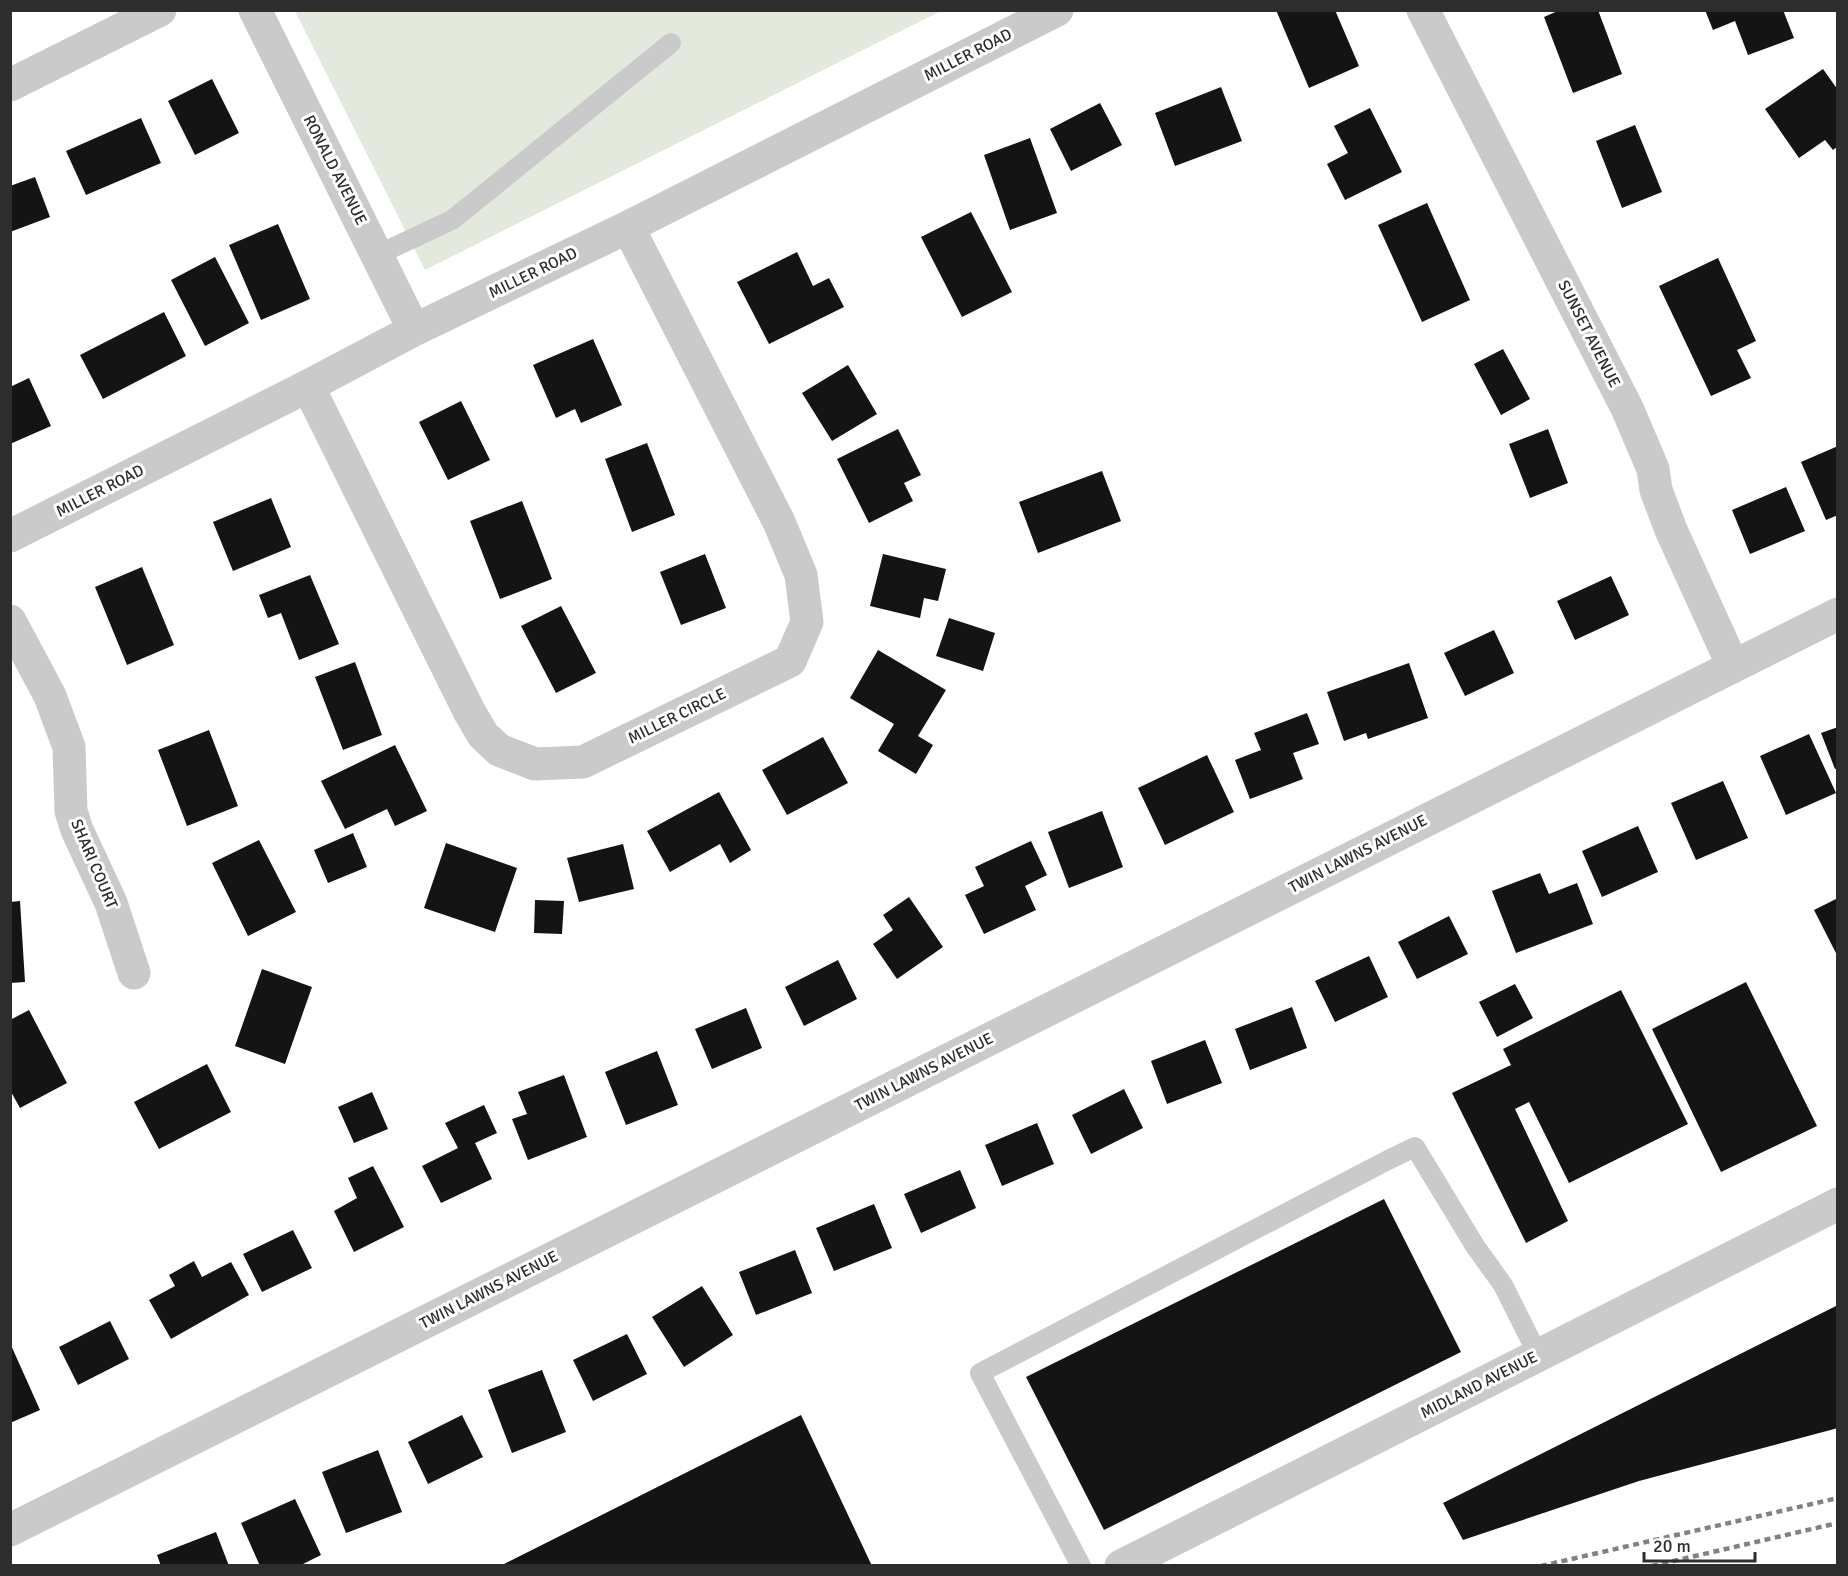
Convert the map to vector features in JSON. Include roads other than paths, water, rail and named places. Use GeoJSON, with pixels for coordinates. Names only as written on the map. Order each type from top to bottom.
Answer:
{"type":"FeatureCollection","features":[{"type":"Feature","properties":{"kind":"street"},"geometry":{"type":"LineString","coordinates":[[10,85],[160,10]]}},
{"type":"Feature","properties":{"kind":"street","name":"RONALD AVENUE"},"geometry":{"type":"LineString","coordinates":[[255,10],[414,330]]}},
{"type":"Feature","properties":{"kind":"street","name":"MILLER ROAD"},"geometry":{"type":"LineString","coordinates":[[10,536],[414,330],[628,227],[1057,10]]}},
{"type":"Feature","properties":{"kind":"street","name":"SUNSET AVENUE"},"geometry":{"type":"LineString","coordinates":[[1423,10],[1627,408],[1653,469],[1656,490],[1671,530],[1733,666]]}},
{"type":"Feature","properties":{"kind":"street","name":"MILLER CIRCLE"},"geometry":{"type":"LineString","coordinates":[[308,386],[469,711],[483,735],[500,750],[535,764],[583,762],[789,661],[807,622],[801,575],[779,522],[628,227]]}},
{"type":"Feature","properties":{"kind":"street","name":"TWIN LAWNS AVENUE"},"geometry":{"type":"LineString","coordinates":[[10,1530],[1838,615]]}},
{"type":"Feature","properties":{"kind":"street","name":"SHARI COURT"},"geometry":{"type":"LineString","coordinates":[[10,621],[50,696],[69,747],[71,811],[77,830],[111,903],[134,974]]}},
{"type":"Feature","properties":{"kind":"street","name":"MIDLAND AVENUE"},"geometry":{"type":"LineString","coordinates":[[1121,1566],[1838,1204]]}},
{"type":"Feature","properties":{"kind":"lane"},"geometry":{"type":"LineString","coordinates":[[377,255],[452,220],[671,43]]}},
{"type":"Feature","properties":{"kind":"lane"},"geometry":{"type":"LineString","coordinates":[[1081,1566],[980,1372],[1414,1147],[1475,1246],[1503,1285],[1538,1355]]}},
{"type":"Feature","properties":{"kind":"railway"},"geometry":{"type":"LineString","coordinates":[[1541,1566],[1838,1498]]}},
{"type":"Feature","properties":{"kind":"railway"},"geometry":{"type":"LineString","coordinates":[[1652,1566],[1838,1523]]}}]}
